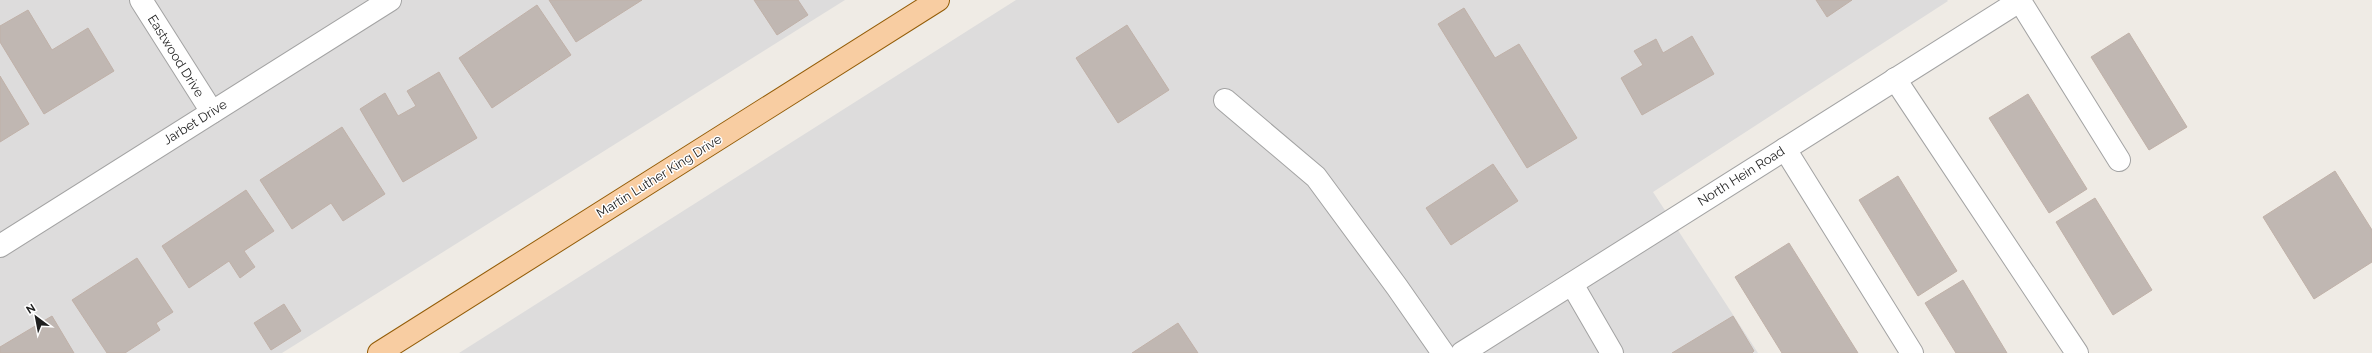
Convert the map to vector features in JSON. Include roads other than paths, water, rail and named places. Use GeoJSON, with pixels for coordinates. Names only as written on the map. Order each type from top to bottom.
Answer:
{"type":"FeatureCollection","features":[{"type":"Feature","properties":{"kind":"main road","name":"Martin Luther King Drive"},"geometry":{"type":"LineString","coordinates":[[379,353],[938,0]]}},
{"type":"Feature","properties":{"kind":"street","name":"Eastwood Drive"},"geometry":{"type":"LineString","coordinates":[[141,0],[212,112]]}},
{"type":"Feature","properties":{"kind":"street","name":"Jarbet Drive"},"geometry":{"type":"LineString","coordinates":[[0,246],[390,0]]}},
{"type":"Feature","properties":{"kind":"street","name":"North Hein Road"},"geometry":{"type":"LineString","coordinates":[[1462,353],[2020,0]]}},
{"type":"Feature","properties":{"kind":"street"},"geometry":{"type":"LineString","coordinates":[[2020,0],[2120,160]]}},
{"type":"Feature","properties":{"kind":"street"},"geometry":{"type":"LineString","coordinates":[[1895,79],[2077,353]]}},
{"type":"Feature","properties":{"kind":"street"},"geometry":{"type":"LineString","coordinates":[[1225,100],[1316,177],[1398,287],[1443,353]]}},
{"type":"Feature","properties":{"kind":"street"},"geometry":{"type":"LineString","coordinates":[[1785,149],[1912,353]]}},
{"type":"Feature","properties":{"kind":"street"},"geometry":{"type":"LineString","coordinates":[[1572,284],[1612,353]]}}]}
